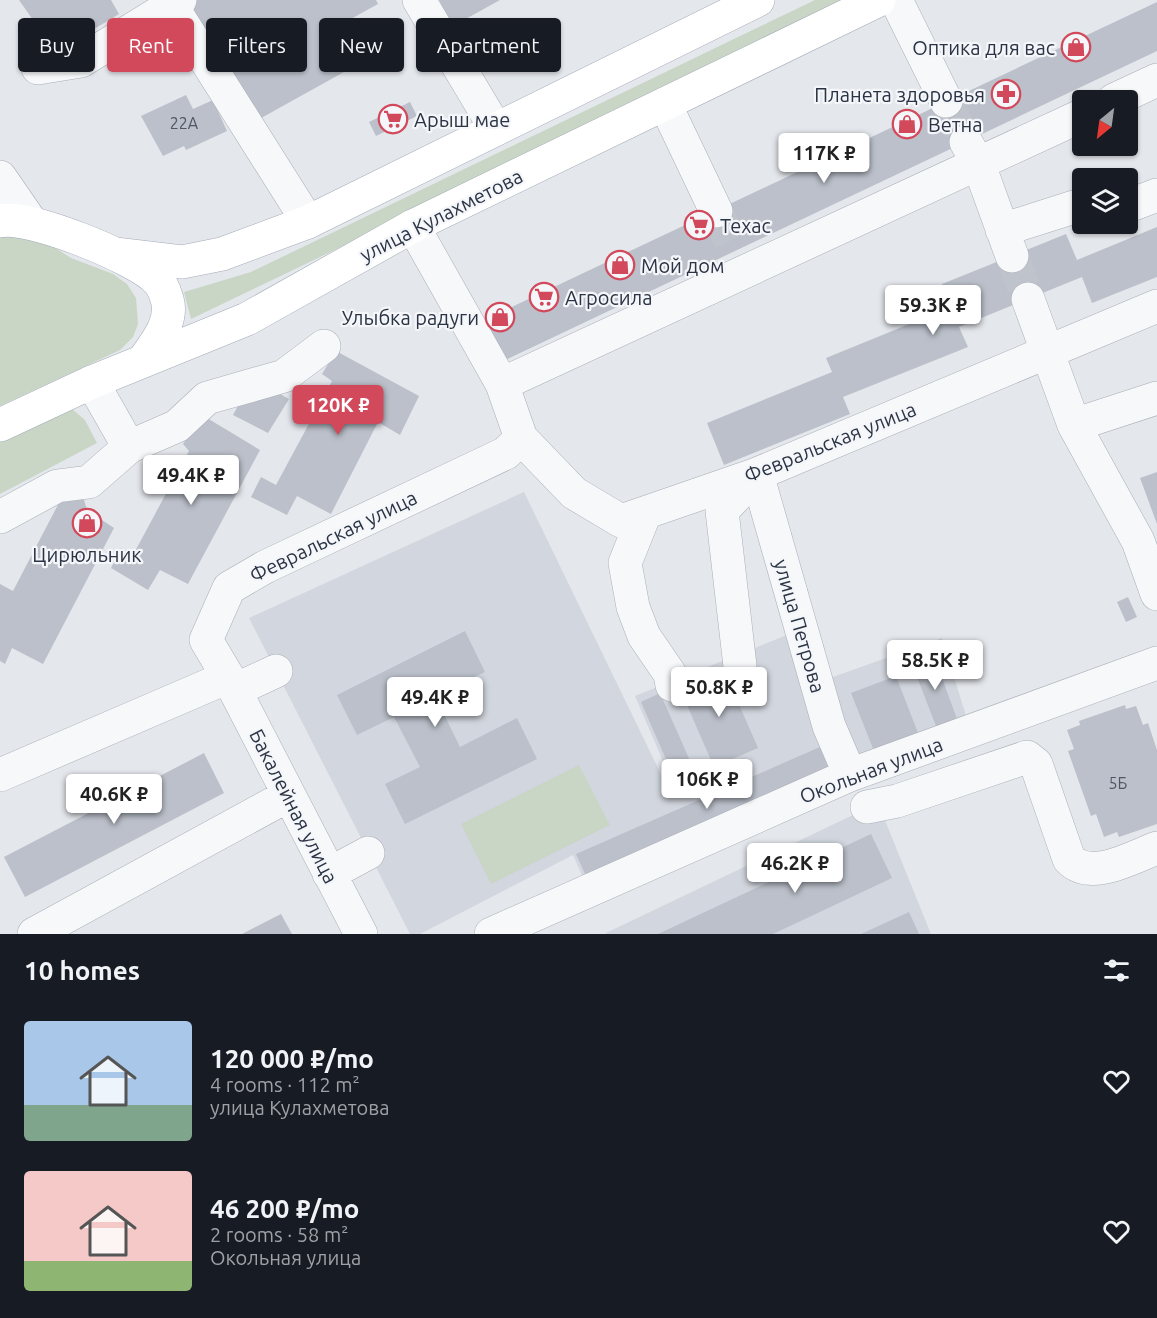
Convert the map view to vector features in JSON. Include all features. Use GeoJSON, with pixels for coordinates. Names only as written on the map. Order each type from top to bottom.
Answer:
{"type":"FeatureCollection","features":[{"type":"Feature","properties":{"kind":"main road"},"geometry":{"type":"LineString","coordinates":[[16,222],[115,254],[182,262],[222,254],[308,222],[758,0]]}},
{"type":"Feature","properties":{"kind":"main road","name":"улица Кулахметова"},"geometry":{"type":"LineString","coordinates":[[0,425],[92,382],[247,319],[413,226],[879,0]]}},
{"type":"Feature","properties":{"kind":"main road"},"geometry":{"type":"LineString","coordinates":[[115,254],[156,278],[168,301],[168,316],[161,335],[143,361]]}},
{"type":"Feature","properties":{"kind":"street"},"geometry":{"type":"LineString","coordinates":[[419,0],[496,129]]}},
{"type":"Feature","properties":{"kind":"street"},"geometry":{"type":"LineString","coordinates":[[896,0],[946,102]]}},
{"type":"Feature","properties":{"kind":"street"},"geometry":{"type":"LineString","coordinates":[[95,52],[175,3],[308,222]]}},
{"type":"Feature","properties":{"kind":"street"},"geometry":{"type":"LineString","coordinates":[[1136,90],[1157,80]]}},
{"type":"Feature","properties":{"kind":"street"},"geometry":{"type":"LineString","coordinates":[[665,104],[716,211]]}},
{"type":"Feature","properties":{"kind":"street"},"geometry":{"type":"LineString","coordinates":[[502,384],[740,262],[972,154],[1072,120]]}},
{"type":"Feature","properties":{"kind":"street"},"geometry":{"type":"LineString","coordinates":[[972,154],[1007,243],[1072,208]]}},
{"type":"Feature","properties":{"kind":"street"},"geometry":{"type":"LineString","coordinates":[[0,177],[16,222]]}},
{"type":"Feature","properties":{"kind":"street"},"geometry":{"type":"LineString","coordinates":[[1138,202],[1157,195]]}},
{"type":"Feature","properties":{"kind":"street","name":"Февральская улица"},"geometry":{"type":"LineString","coordinates":[[413,226],[502,384],[521,438],[574,492],[621,521],[757,474],[1157,306]]}},
{"type":"Feature","properties":{"kind":"street"},"geometry":{"type":"LineString","coordinates":[[1028,299],[1074,425],[1148,538],[1157,594]]}},
{"type":"Feature","properties":{"kind":"street"},"geometry":{"type":"LineString","coordinates":[[0,517],[57,486],[89,482],[129,447],[177,426],[207,398],[284,375],[324,346]]}},
{"type":"Feature","properties":{"kind":"street"},"geometry":{"type":"LineString","coordinates":[[92,382],[129,447]]}},
{"type":"Feature","properties":{"kind":"street"},"geometry":{"type":"LineString","coordinates":[[1074,425],[1157,398]]}},
{"type":"Feature","properties":{"kind":"street","name":"Февральская улица"},"geometry":{"type":"LineString","coordinates":[[232,684],[206,640],[229,588],[265,567],[506,453],[521,438]]}},
{"type":"Feature","properties":{"kind":"street"},"geometry":{"type":"LineString","coordinates":[[740,666],[722,511],[757,474]]}},
{"type":"Feature","properties":{"kind":"street","name":"улица Петрова"},"geometry":{"type":"LineString","coordinates":[[757,474],[829,726],[850,775]]}},
{"type":"Feature","properties":{"kind":"street"},"geometry":{"type":"LineString","coordinates":[[645,513],[626,563],[633,607],[644,636],[670,674],[672,685]]}},
{"type":"Feature","properties":{"kind":"street","name":"Окольная улица"},"geometry":{"type":"LineString","coordinates":[[491,934],[850,775],[1157,663]]}},
{"type":"Feature","properties":{"kind":"street"},"geometry":{"type":"LineString","coordinates":[[0,775],[232,684],[276,671]]}},
{"type":"Feature","properties":{"kind":"street","name":"Бакалейная улица"},"geometry":{"type":"LineString","coordinates":[[232,684],[361,934]]}},
{"type":"Feature","properties":{"kind":"street"},"geometry":{"type":"LineString","coordinates":[[867,807],[897,801],[1028,757],[1036,764],[1069,859],[1074,865],[1093,870],[1157,848]]}},
{"type":"Feature","properties":{"kind":"street"},"geometry":{"type":"LineString","coordinates":[[34,934],[289,795]]}},
{"type":"Feature","properties":{"kind":"street"},"geometry":{"type":"LineString","coordinates":[[329,874],[369,853]]}},
{"type":"Feature","properties":{"kind":"shaded area"},"geometry":{"type":"Polygon","coordinates":[[[524,492],[673,799],[678,796],[635,696],[792,633],[799,654],[833,677],[942,638],[967,719],[848,787],[593,900],[573,855],[420,934],[410,934],[249,618],[524,492]]]}},
{"type":"Feature","properties":{"kind":"shaded area"},"geometry":{"type":"Polygon","coordinates":[[[878,803],[931,934],[606,933],[878,803]]]}},
{"type":"Feature","properties":{"kind":"green space"},"geometry":{"type":"Polygon","coordinates":[[[815,0],[855,0],[191,319],[184,292],[251,272],[815,0]]]}},
{"type":"Feature","properties":{"kind":"green space"},"geometry":{"type":"Polygon","coordinates":[[[0,232],[38,237],[71,258],[113,274],[127,284],[136,298],[138,324],[133,337],[120,350],[0,406],[0,232]]]}},
{"type":"Feature","properties":{"kind":"green space"},"geometry":{"type":"Polygon","coordinates":[[[72,409],[85,420],[97,443],[0,494],[0,441],[63,410],[72,409]]]}},
{"type":"Feature","properties":{"kind":"green space"},"geometry":{"type":"Polygon","coordinates":[[[579,765],[610,825],[491,884],[461,824],[579,765]]]}},
{"type":"Feature","properties":{"kind":"building"},"geometry":{"type":"Polygon","coordinates":[[[19,0],[111,0],[119,14],[107,18],[107,21],[95,28],[95,18],[32,18],[19,0]]]}},
{"type":"Feature","properties":{"kind":"building"},"geometry":{"type":"Polygon","coordinates":[[[192,0],[376,0],[378,4],[353,18],[319,18],[319,72],[344,72],[252,123],[223,72],[307,72],[307,18],[206,18],[206,41],[185,4],[192,0]]]}},
{"type":"Feature","properties":{"kind":"building"},"geometry":{"type":"Polygon","coordinates":[[[439,0],[500,0],[467,18],[449,18],[439,0]]]}},
{"type":"Feature","properties":{"kind":"building"},"geometry":{"type":"Polygon","coordinates":[[[1157,2],[1157,51],[503,361],[484,320],[1157,2]]]}},
{"type":"Feature","properties":{"kind":"building"},"geometry":{"type":"Polygon","coordinates":[[[186,95],[193,109],[213,100],[227,131],[186,150],[184,146],[163,156],[141,116],[186,95]]]}},
{"type":"Feature","properties":{"kind":"building","name":"Арыш мае"},"geometry":{"type":"Polygon","coordinates":[[[410,102],[417,116],[376,136],[369,122],[410,102]]]}},
{"type":"Feature","properties":{"kind":"building"},"geometry":{"type":"Polygon","coordinates":[[[1157,227],[1157,277],[1092,303],[1082,277],[959,327],[968,347],[843,397],[850,414],[724,465],[707,423],[832,372],[826,358],[951,307],[942,284],[1066,234],[1077,260],[1157,227]]]}},
{"type":"Feature","properties":{"kind":"building"},"geometry":{"type":"Polygon","coordinates":[[[336,351],[419,396],[400,435],[378,422],[331,514],[297,496],[287,515],[251,497],[261,477],[276,485],[332,381],[322,374],[336,351]]]}},
{"type":"Feature","properties":{"kind":"building"},"geometry":{"type":"Polygon","coordinates":[[[268,387],[289,399],[268,433],[233,415],[245,393],[268,387]]]}},
{"type":"Feature","properties":{"kind":"building"},"geometry":{"type":"Polygon","coordinates":[[[202,415],[260,450],[188,584],[160,570],[148,590],[111,568],[121,548],[133,555],[189,451],[183,444],[202,415]]]}},
{"type":"Feature","properties":{"kind":"building"},"geometry":{"type":"Polygon","coordinates":[[[1157,472],[1157,524],[1140,478],[1157,472]]]}},
{"type":"Feature","properties":{"kind":"building"},"geometry":{"type":"Polygon","coordinates":[[[81,490],[87,510],[114,528],[43,664],[12,648],[5,664],[0,661],[0,584],[13,591],[62,497],[81,490]]]}},
{"type":"Feature","properties":{"kind":"building"},"geometry":{"type":"Polygon","coordinates":[[[1128,597],[1137,617],[1126,622],[1117,602],[1128,597]]]}},
{"type":"Feature","properties":{"kind":"building"},"geometry":{"type":"Polygon","coordinates":[[[465,631],[485,672],[435,696],[460,747],[517,718],[537,759],[405,824],[385,784],[420,767],[394,717],[357,735],[337,695],[465,631]]]}},
{"type":"Feature","properties":{"kind":"building"},"geometry":{"type":"Polygon","coordinates":[[[934,656],[957,719],[936,726],[912,664],[934,656]]]}},
{"type":"Feature","properties":{"kind":"building"},"geometry":{"type":"Polygon","coordinates":[[[724,670],[758,748],[714,767],[680,689],[724,670]]]}},
{"type":"Feature","properties":{"kind":"building"},"geometry":{"type":"Polygon","coordinates":[[[896,676],[918,733],[874,751],[851,693],[896,676]]]}},
{"type":"Feature","properties":{"kind":"building"},"geometry":{"type":"Polygon","coordinates":[[[660,693],[699,781],[679,789],[641,702],[660,693]]]}},
{"type":"Feature","properties":{"kind":"building"},"geometry":{"type":"Polygon","coordinates":[[[1125,705],[1126,709],[1136,706],[1143,725],[1148,723],[1157,750],[1157,824],[1119,837],[1117,832],[1104,837],[1096,814],[1091,816],[1068,751],[1074,749],[1067,730],[1080,725],[1079,721],[1125,705]]]}},
{"type":"Feature","properties":{"kind":"building"},"geometry":{"type":"Polygon","coordinates":[[[829,743],[839,764],[586,876],[576,854],[829,743]]]}},
{"type":"Feature","properties":{"kind":"building"},"geometry":{"type":"Polygon","coordinates":[[[204,753],[224,793],[25,897],[4,857],[204,753]]]}},
{"type":"Feature","properties":{"kind":"building"},"geometry":{"type":"Polygon","coordinates":[[[871,834],[892,878],[773,934],[658,934],[871,834]]]}},
{"type":"Feature","properties":{"kind":"building"},"geometry":{"type":"Polygon","coordinates":[[[909,912],[919,934],[861,934],[909,912]]]}},
{"type":"Feature","properties":{"kind":"building"},"geometry":{"type":"Polygon","coordinates":[[[281,914],[292,934],[242,934],[281,914]]]}},
{"type":"Feature","properties":{"kind":"tunnel"},"geometry":{"type":"LineString","coordinates":[[946,101],[966,142]]}},
{"type":"Feature","properties":{"kind":"tunnel"},"geometry":{"type":"LineString","coordinates":[[716,211],[735,251]]}},
{"type":"Feature","properties":{"kind":"tunnel"},"geometry":{"type":"LineString","coordinates":[[1012,256],[1028,299]]}},
{"type":"Feature","properties":{"kind":"place","name":"Оптика для вас"},"geometry":{"type":"Point","coordinates":[1076,47]}},
{"type":"Feature","properties":{"kind":"place","name":"Планета здоровья"},"geometry":{"type":"Point","coordinates":[1006,94]}},
{"type":"Feature","properties":{"kind":"place","name":"Арыш мае"},"geometry":{"type":"Point","coordinates":[393,119]}},
{"type":"Feature","properties":{"kind":"place","name":"Ветна"},"geometry":{"type":"Point","coordinates":[907,124]}},
{"type":"Feature","properties":{"kind":"place","name":"Техас"},"geometry":{"type":"Point","coordinates":[699,225]}},
{"type":"Feature","properties":{"kind":"place","name":"Мой дом"},"geometry":{"type":"Point","coordinates":[620,265]}},
{"type":"Feature","properties":{"kind":"place","name":"Агросила"},"geometry":{"type":"Point","coordinates":[544,297]}},
{"type":"Feature","properties":{"kind":"place","name":"Улыбка радуги"},"geometry":{"type":"Point","coordinates":[500,317]}},
{"type":"Feature","properties":{"kind":"place","name":"Цирюльник"},"geometry":{"type":"Point","coordinates":[87,523]}}]}
